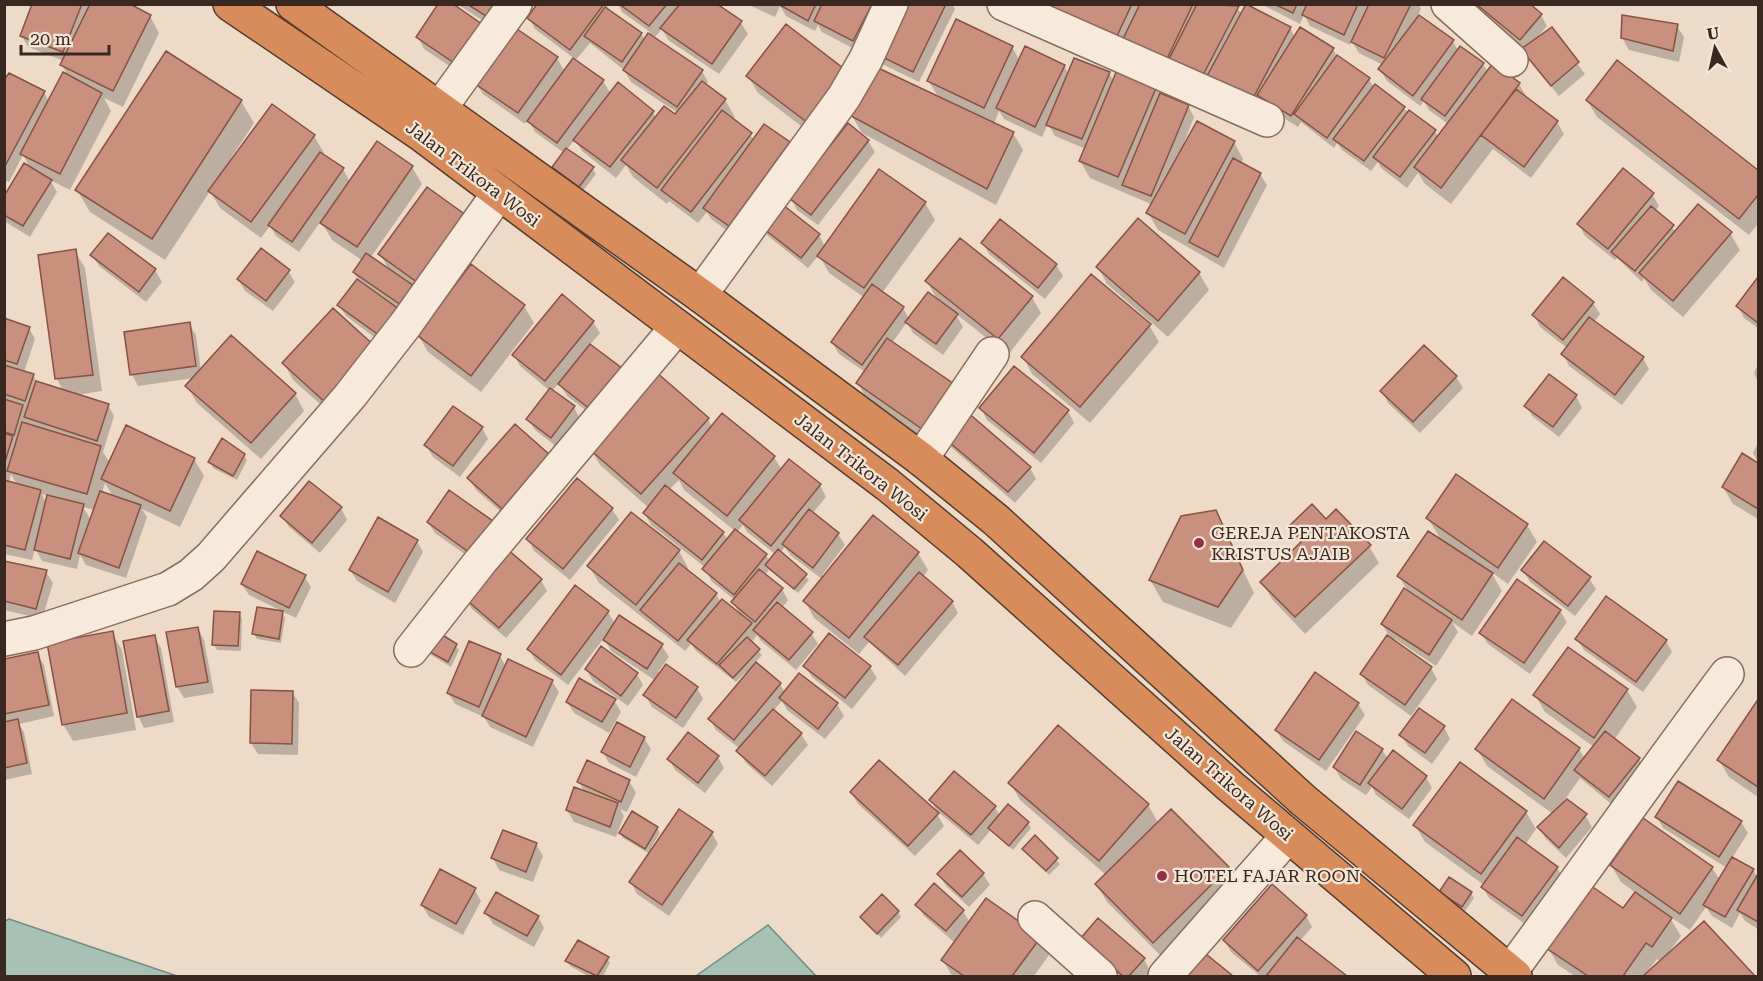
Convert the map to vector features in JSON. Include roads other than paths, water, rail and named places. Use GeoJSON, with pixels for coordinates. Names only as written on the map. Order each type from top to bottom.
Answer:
{"type":"FeatureCollection","features":[{"type":"Feature","properties":{"kind":"highway","name":"Jalan Trikora Wosi"},"geometry":{"type":"LineString","coordinates":[[230,4],[421,134],[888,485],[952,538],[1230,786],[1454,976]]}},
{"type":"Feature","properties":{"kind":"highway","name":"Jalan Trikora Wosi"},"geometry":{"type":"LineString","coordinates":[[293,4],[700,295],[921,459],[996,520],[1304,800],[1512,974]]}},
{"type":"Feature","properties":{"kind":"highway"},"geometry":{"type":"LineString","coordinates":[[1230,786],[1257,757]]}},
{"type":"Feature","properties":{"kind":"street"},"geometry":{"type":"LineString","coordinates":[[440,108],[514,4]]}},
{"type":"Feature","properties":{"kind":"street"},"geometry":{"type":"LineString","coordinates":[[700,295],[844,97],[866,59],[891,4]]}},
{"type":"Feature","properties":{"kind":"street"},"geometry":{"type":"LineString","coordinates":[[1004,4],[1267,120]]}},
{"type":"Feature","properties":{"kind":"street"},"geometry":{"type":"LineString","coordinates":[[1448,4],[1511,60]]}},
{"type":"Feature","properties":{"kind":"street"},"geometry":{"type":"LineString","coordinates":[[4,639],[34,633],[168,589],[191,575],[211,557],[350,396],[406,324],[499,193]]}},
{"type":"Feature","properties":{"kind":"street"},"geometry":{"type":"LineString","coordinates":[[411,650],[480,562],[677,327]]}},
{"type":"Feature","properties":{"kind":"street"},"geometry":{"type":"LineString","coordinates":[[921,459],[992,354]]}},
{"type":"Feature","properties":{"kind":"street"},"geometry":{"type":"LineString","coordinates":[[1512,974],[1636,795],[1727,674]]}},
{"type":"Feature","properties":{"kind":"street"},"geometry":{"type":"LineString","coordinates":[[1166,976],[1288,836]]}},
{"type":"Feature","properties":{"kind":"street"},"geometry":{"type":"LineString","coordinates":[[1035,918],[1100,976]]}},
{"type":"Feature","properties":{"kind":"place","name":"GEREJA PENTAKOSTA KRISTUS AJAIB"},"geometry":{"type":"Point","coordinates":[1199,543]}},
{"type":"Feature","properties":{"kind":"place","name":"HOTEL FAJAR ROON"},"geometry":{"type":"Point","coordinates":[1162,876]}}]}
